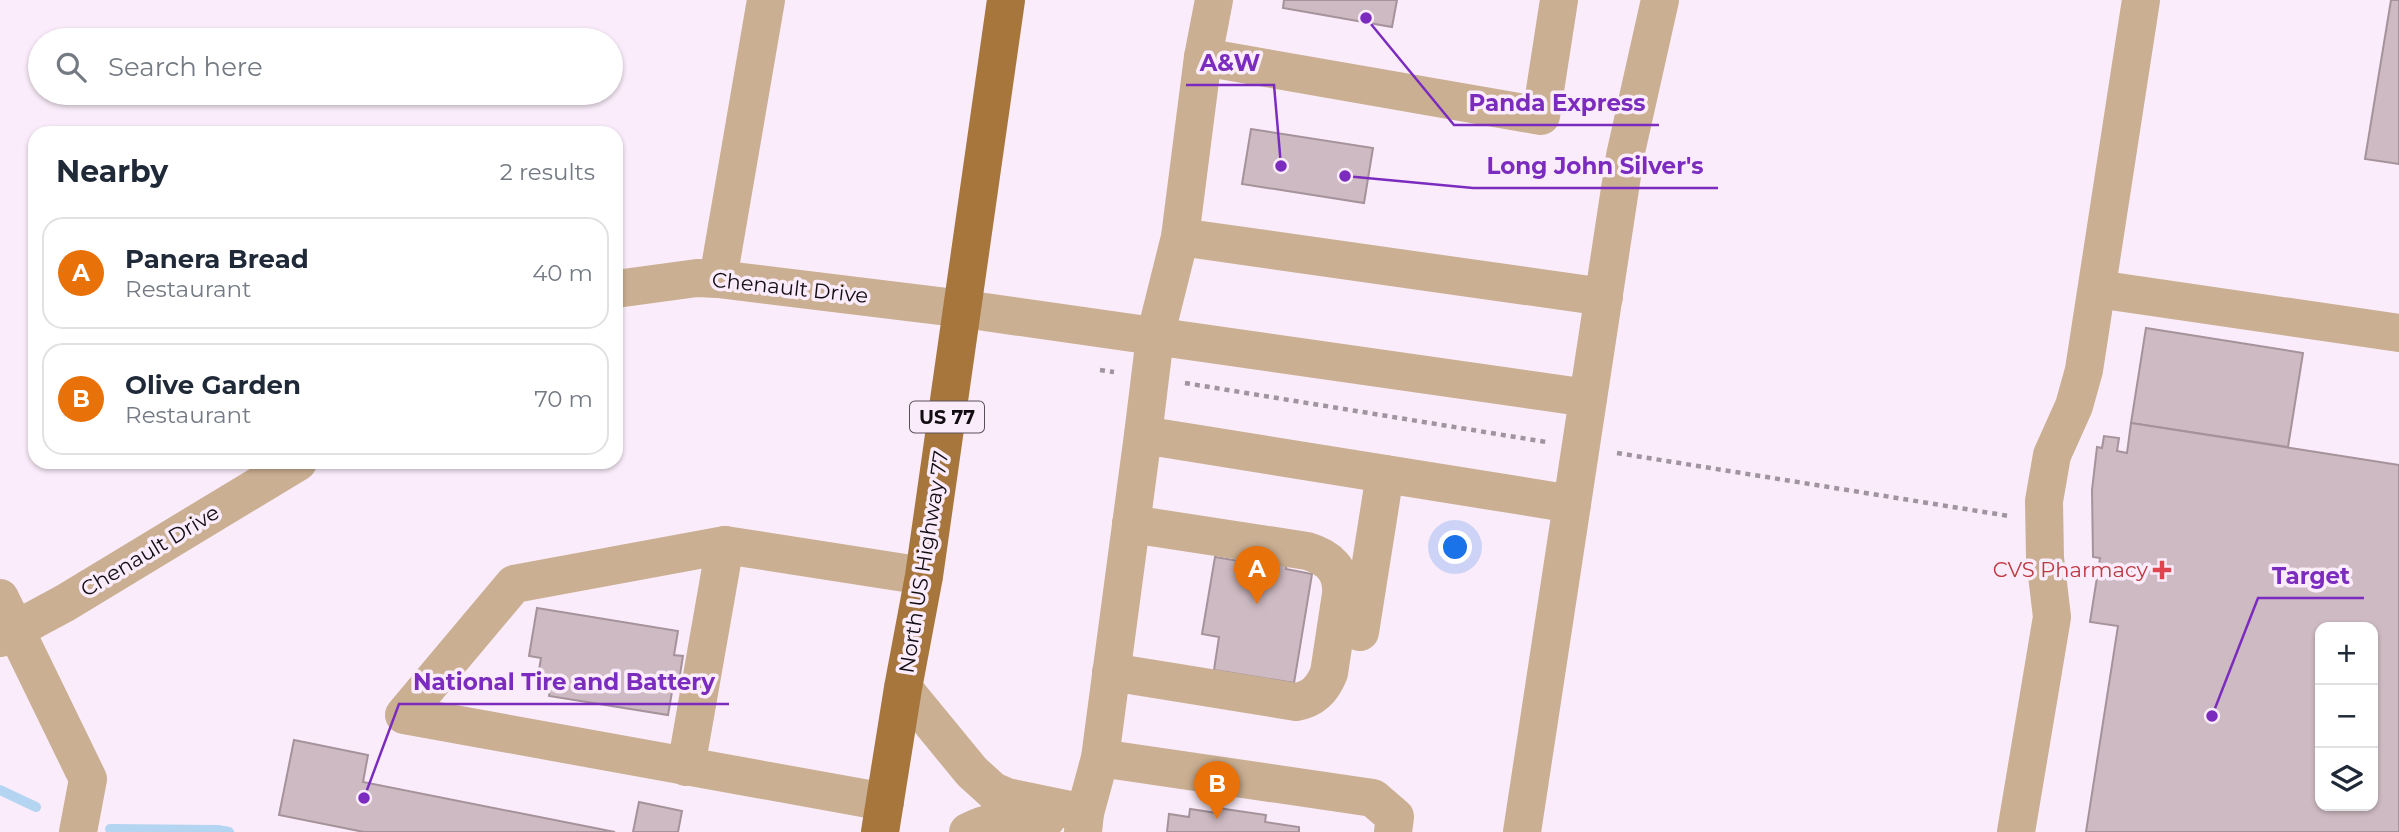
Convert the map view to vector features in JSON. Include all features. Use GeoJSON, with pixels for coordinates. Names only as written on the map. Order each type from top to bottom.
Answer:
{"type":"FeatureCollection","features":[{"type":"Feature","properties":{"kind":"main road","name":"North US Highway 77"},"geometry":{"type":"LineString","coordinates":[[883,817],[924,576],[1006,0]]}},
{"type":"Feature","properties":{"kind":"street"},"geometry":{"type":"LineString","coordinates":[[718,279],[766,0]]}},
{"type":"Feature","properties":{"kind":"street"},"geometry":{"type":"LineString","coordinates":[[1084,822],[1100,758],[1155,337],[1181,237],[1203,57],[1214,0]]}},
{"type":"Feature","properties":{"kind":"street"},"geometry":{"type":"LineString","coordinates":[[1203,57],[1541,116],[1559,0]]}},
{"type":"Feature","properties":{"kind":"street"},"geometry":{"type":"LineString","coordinates":[[1522,832],[1625,156],[1660,0]]}},
{"type":"Feature","properties":{"kind":"street"},"geometry":{"type":"LineString","coordinates":[[2016,832],[2052,617],[2045,558],[2044,501],[2052,455],[2074,406],[2084,369],[2141,0]]}},
{"type":"Feature","properties":{"kind":"street"},"geometry":{"type":"LineString","coordinates":[[1181,237],[1604,297]]}},
{"type":"Feature","properties":{"kind":"street","name":"Chenault Drive"},"geometry":{"type":"LineString","coordinates":[[623,288],[697,278],[718,279],[964,309],[1588,398]]}},
{"type":"Feature","properties":{"kind":"street"},"geometry":{"type":"LineString","coordinates":[[2097,289],[2399,333]]}},
{"type":"Feature","properties":{"kind":"street"},"geometry":{"type":"LineString","coordinates":[[1143,435],[1572,504]]}},
{"type":"Feature","properties":{"kind":"street","name":"Chenault Drive"},"geometry":{"type":"LineString","coordinates":[[6,621],[65,603],[286,469]]}},
{"type":"Feature","properties":{"kind":"street"},"geometry":{"type":"LineString","coordinates":[[1111,672],[1323,706],[1344,695],[1350,687],[1385,474]]}},
{"type":"Feature","properties":{"kind":"street"},"geometry":{"type":"LineString","coordinates":[[1133,513],[1307,527],[1324,531],[1350,548],[1361,562],[1367,590]]}},
{"type":"Feature","properties":{"kind":"street"},"geometry":{"type":"LineString","coordinates":[[1133,513],[1307,551],[1321,555],[1329,561],[1337,571],[1342,586],[1329,674],[1316,694],[1296,702]]}},
{"type":"Feature","properties":{"kind":"street"},"geometry":{"type":"LineString","coordinates":[[883,817],[686,767],[404,715],[514,584],[725,545],[924,576]]}},
{"type":"Feature","properties":{"kind":"street"},"geometry":{"type":"LineString","coordinates":[[686,767],[725,545]]}},
{"type":"Feature","properties":{"kind":"street"},"geometry":{"type":"LineString","coordinates":[[6,621],[88,779],[78,832]]}},
{"type":"Feature","properties":{"kind":"street"},"geometry":{"type":"LineString","coordinates":[[903,688],[972,772],[993,791],[1084,822]]}},
{"type":"Feature","properties":{"kind":"street"},"geometry":{"type":"LineString","coordinates":[[1100,758],[1373,798],[1395,817],[1393,832]]}},
{"type":"Feature","properties":{"kind":"street"},"geometry":{"type":"LineString","coordinates":[[968,832],[999,820],[1084,822]]}},
{"type":"Feature","properties":{"kind":"building"},"geometry":{"type":"Polygon","coordinates":[[[1284,0],[1397,0],[1392,27],[1283,8],[1284,0]]]}},
{"type":"Feature","properties":{"kind":"building"},"geometry":{"type":"Polygon","coordinates":[[[2391,0],[2399,0],[2399,164],[2365,159],[2391,0]]]}},
{"type":"Feature","properties":{"kind":"building"},"geometry":{"type":"Polygon","coordinates":[[[1251,129],[1373,148],[1364,203],[1242,184],[1251,129]]]}},
{"type":"Feature","properties":{"kind":"building"},"geometry":{"type":"Polygon","coordinates":[[[2146,328],[2303,353],[2288,447],[2131,423],[2146,328]]]}},
{"type":"Feature","properties":{"kind":"building"},"geometry":{"type":"Polygon","coordinates":[[[2131,423],[2399,465],[2399,832],[2086,832],[2118,626],[2090,622],[2100,558],[2093,557],[2092,490],[2097,447],[2102,448],[2104,436],[2119,438],[2117,451],[2127,453],[2131,423]]]}},
{"type":"Feature","properties":{"kind":"building"},"geometry":{"type":"Polygon","coordinates":[[[1271,556],[1287,559],[1286,569],[1312,574],[1294,683],[1214,670],[1219,637],[1202,634],[1215,557],[1269,566],[1271,556]]]}},
{"type":"Feature","properties":{"kind":"building"},"geometry":{"type":"Polygon","coordinates":[[[537,608],[678,631],[674,655],[683,656],[679,681],[674,680],[668,715],[549,696],[550,690],[536,688],[541,658],[529,656],[537,608]]]}},
{"type":"Feature","properties":{"kind":"building"},"geometry":{"type":"Polygon","coordinates":[[[294,740],[368,755],[363,782],[615,832],[364,832],[279,815],[294,740]]]}},
{"type":"Feature","properties":{"kind":"building"},"geometry":{"type":"Polygon","coordinates":[[[639,802],[682,811],[678,832],[633,832],[639,802]]]}},
{"type":"Feature","properties":{"kind":"building"},"geometry":{"type":"Polygon","coordinates":[[[1218,808],[1266,815],[1265,822],[1299,827],[1299,832],[1167,832],[1169,814],[1189,817],[1190,809],[1217,813],[1218,808]]]}},
{"type":"Feature","properties":{"kind":"waterway"},"geometry":{"type":"LineString","coordinates":[[0,790],[36,807]]}},
{"type":"Feature","properties":{"kind":"waterway"},"geometry":{"type":"LineString","coordinates":[[110,829],[229,832]]}},
{"type":"Feature","properties":{"kind":"place","name":"Panda Express"},"geometry":{"type":"Point","coordinates":[1366,18]}},
{"type":"Feature","properties":{"kind":"place","name":"A&W"},"geometry":{"type":"Point","coordinates":[1281,166]}},
{"type":"Feature","properties":{"kind":"place","name":"Long John Silver's"},"geometry":{"type":"Point","coordinates":[1345,176]}},
{"type":"Feature","properties":{"kind":"place","name":"CVS Pharmacy"},"geometry":{"type":"Point","coordinates":[2162,570]}},
{"type":"Feature","properties":{"kind":"place","name":"Panera Bread"},"geometry":{"type":"Point","coordinates":[1257,604]}},
{"type":"Feature","properties":{"kind":"place","name":"Target"},"geometry":{"type":"Point","coordinates":[2212,716]}},
{"type":"Feature","properties":{"kind":"place","name":"National Tire and Battery"},"geometry":{"type":"Point","coordinates":[364,798]}},
{"type":"Feature","properties":{"kind":"place","name":"Olive Garden"},"geometry":{"type":"Point","coordinates":[1217,819]}}]}
